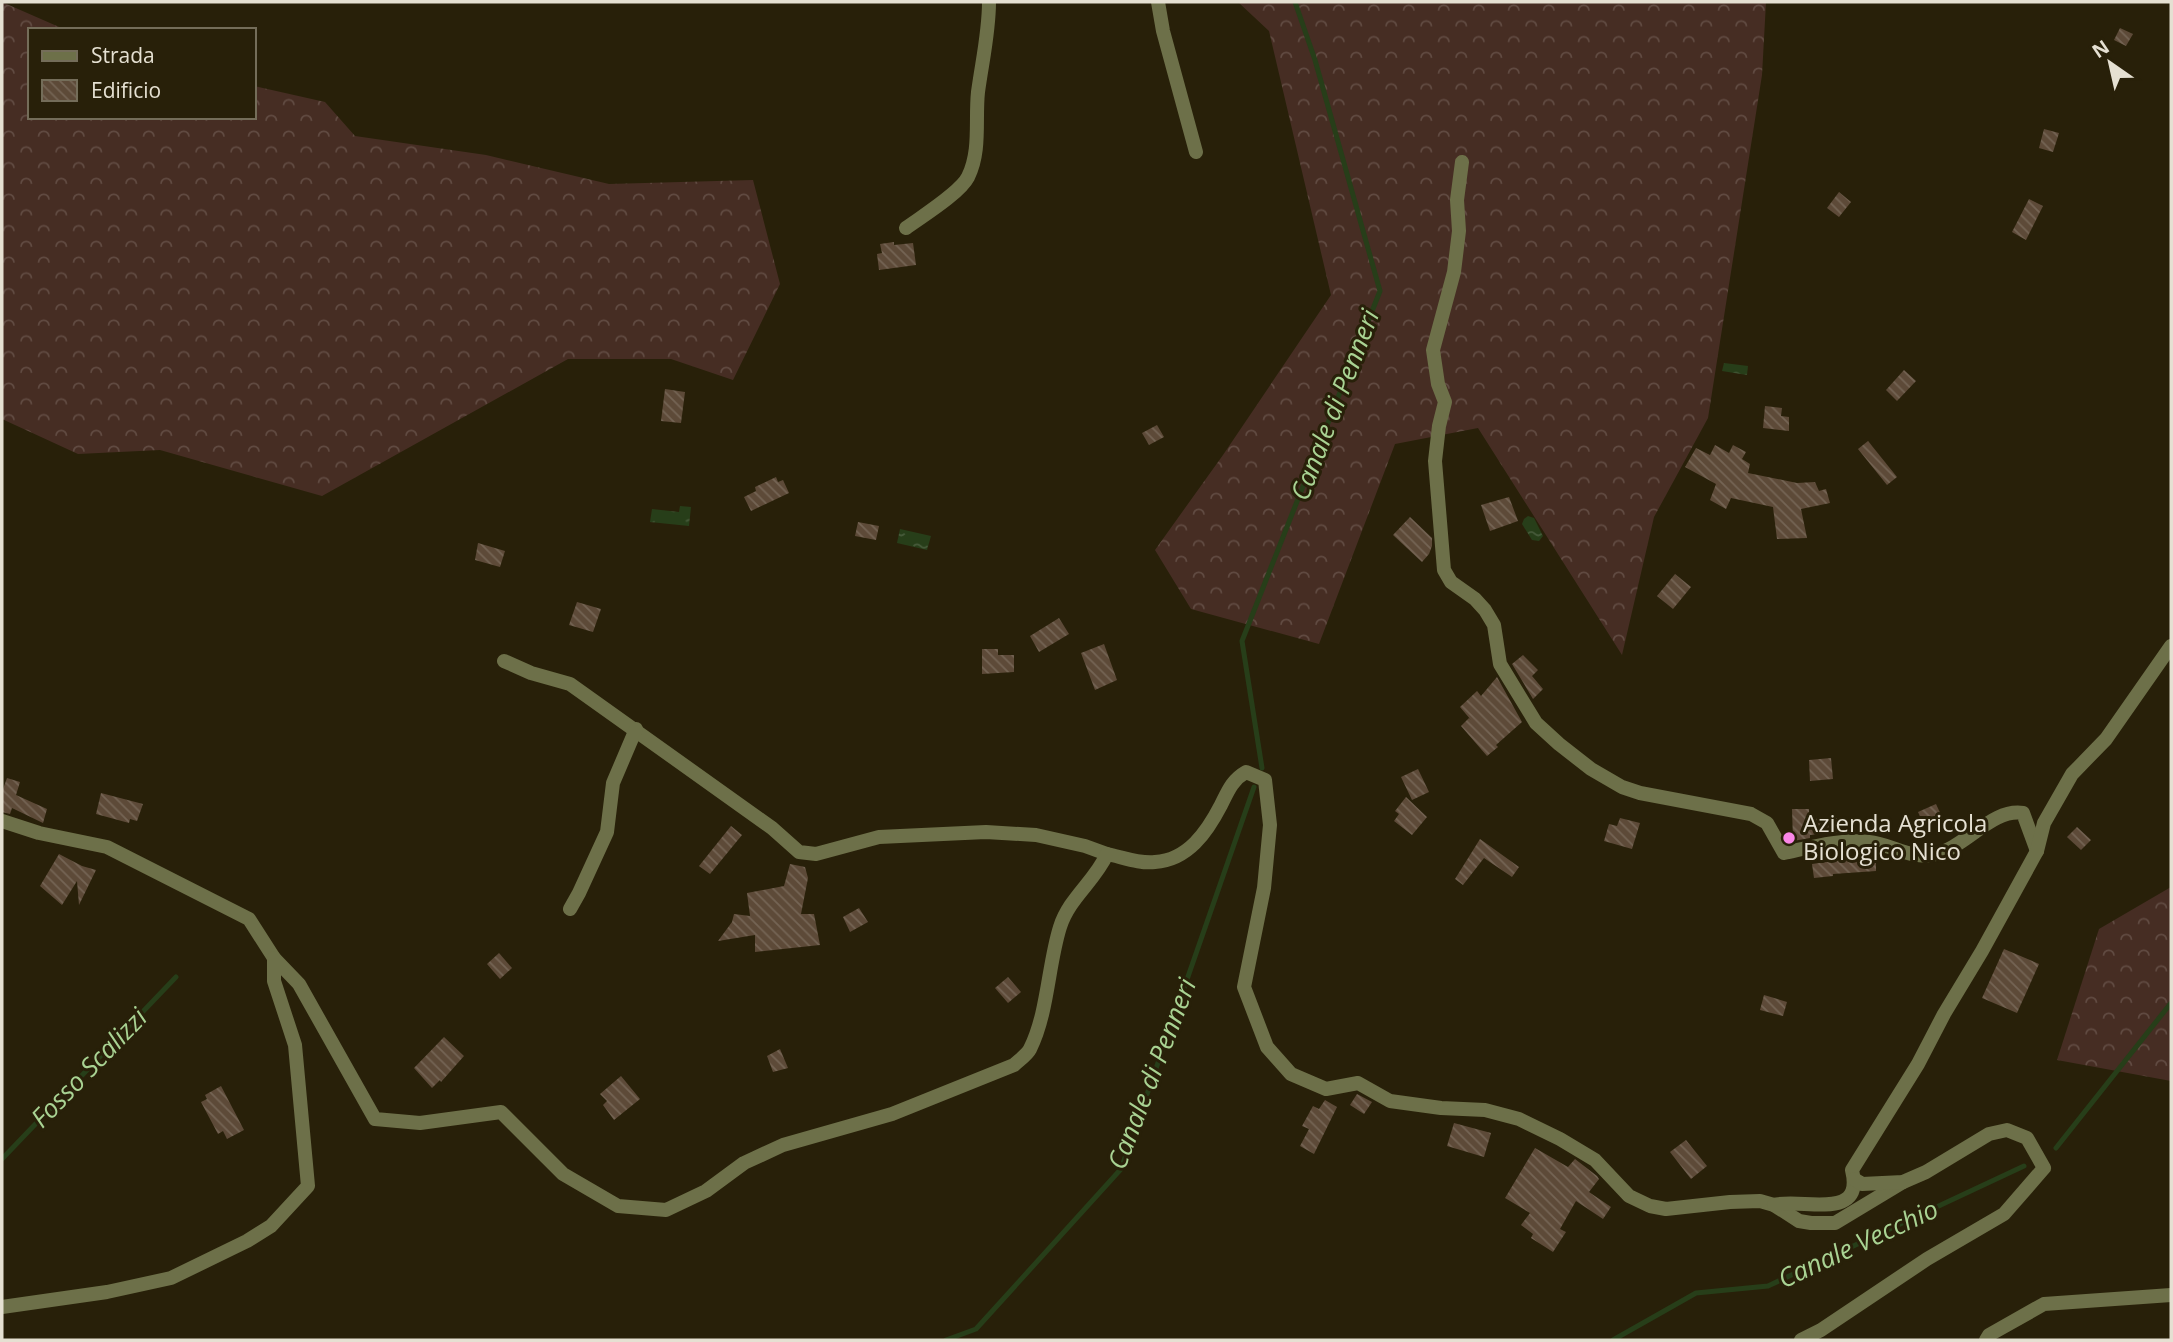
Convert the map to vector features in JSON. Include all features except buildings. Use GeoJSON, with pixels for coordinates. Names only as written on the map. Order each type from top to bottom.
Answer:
{"type":"FeatureCollection","features":[{"type":"Feature","properties":{"kind":"street"},"geometry":{"type":"LineString","coordinates":[[906,228],[946,198],[967,178],[978,135],[978,94],[985,55],[989,2]]}},
{"type":"Feature","properties":{"kind":"street"},"geometry":{"type":"LineString","coordinates":[[1158,2],[1163,31],[1196,152]]}},
{"type":"Feature","properties":{"kind":"street"},"geometry":{"type":"LineString","coordinates":[[1462,162],[1457,200],[1459,231],[1454,272],[1433,350],[1438,384],[1445,402],[1435,461],[1444,570],[1451,582],[1475,599],[1485,610],[1494,625],[1500,664],[1536,723],[1591,769],[1622,787],[1676,802],[1751,814],[1767,823],[1784,853],[1820,844],[1870,842],[1921,856],[1932,855],[1954,849],[1995,819],[2014,812],[2023,813],[2037,851]]}},
{"type":"Feature","properties":{"kind":"street"},"geometry":{"type":"LineString","coordinates":[[1774,1205],[1783,1202],[1824,1206],[1840,1203],[1848,1198],[1854,1179],[1852,1170],[1918,1064],[2037,851],[2044,823],[2072,774],[2106,739],[2171,646]]}},
{"type":"Feature","properties":{"kind":"street"},"geometry":{"type":"LineString","coordinates":[[504,661],[531,673],[570,684],[772,828],[799,852],[816,854],[880,837],[986,832],[1036,835],[1153,863],[1173,859],[1197,843],[1210,826],[1234,778],[1246,772],[1265,780],[1270,825],[1264,887],[1244,987],[1267,1047],[1291,1074],[1326,1089],[1358,1083],[1390,1101],[1441,1108],[1485,1110],[1519,1119],[1595,1160],[1629,1196],[1650,1206],[1666,1209],[1760,1201],[1774,1205],[1799,1221],[1835,1223],[1989,1134],[2007,1130],[2026,1138],[2044,1168],[2004,1214],[1927,1259],[1821,1330],[1801,1340]]}},
{"type":"Feature","properties":{"kind":"street"},"geometry":{"type":"LineString","coordinates":[[570,909],[607,832],[613,783],[636,729]]}},
{"type":"Feature","properties":{"kind":"street"},"geometry":{"type":"LineString","coordinates":[[2,821],[39,833],[107,848],[249,919],[274,958],[299,984],[375,1119],[420,1123],[501,1112],[563,1174],[618,1206],[666,1210],[706,1191],[744,1163],[783,1145],[892,1114],[1014,1065],[1029,1051],[1047,993],[1060,927],[1070,906],[1102,866],[1107,854]]}},
{"type":"Feature","properties":{"kind":"street"},"geometry":{"type":"LineString","coordinates":[[2,1307],[107,1292],[171,1278],[271,1226],[308,1186],[295,1045],[274,981],[274,958]]}},
{"type":"Feature","properties":{"kind":"street"},"geometry":{"type":"LineString","coordinates":[[1854,1179],[1862,1184],[1903,1182]]}},
{"type":"Feature","properties":{"kind":"street"},"geometry":{"type":"LineString","coordinates":[[1986,1340],[1989,1335],[2044,1304],[2171,1295]]}},
{"type":"Feature","properties":{"kind":"green space"},"geometry":{"type":"Polygon","coordinates":[[[2,2],[61,28],[28,28],[28,119],[256,119],[256,86],[325,102],[355,136],[486,155],[609,184],[753,180],[780,284],[733,380],[671,359],[568,359],[322,496],[160,450],[78,454],[2,419],[2,2]]]}},
{"type":"Feature","properties":{"kind":"green space"},"geometry":{"type":"Polygon","coordinates":[[[1238,2],[1766,2],[1762,75],[1708,418],[1654,517],[1622,655],[1478,428],[1395,444],[1319,644],[1191,609],[1155,550],[1331,295],[1269,31],[1238,2]]]}},
{"type":"Feature","properties":{"kind":"green space"},"geometry":{"type":"Polygon","coordinates":[[[2171,887],[2171,1081],[2057,1060],[2099,929],[2171,887]]]}},
{"type":"Feature","properties":{"kind":"water"},"geometry":{"type":"Polygon","coordinates":[[[1724,363],[1748,366],[1747,375],[1722,371],[1724,363]]]}},
{"type":"Feature","properties":{"kind":"water"},"geometry":{"type":"Polygon","coordinates":[[[680,506],[691,507],[689,526],[650,522],[652,509],[679,512],[680,506]]]}},
{"type":"Feature","properties":{"kind":"water"},"geometry":{"type":"Polygon","coordinates":[[[1528,516],[1534,518],[1543,536],[1539,541],[1532,540],[1522,524],[1528,516]]]}},
{"type":"Feature","properties":{"kind":"water"},"geometry":{"type":"Polygon","coordinates":[[[900,529],[931,536],[927,550],[897,543],[900,529]]]}},
{"type":"Feature","properties":{"kind":"waterway","name":"Canale di Penneri"},"geometry":{"type":"LineString","coordinates":[[1262,768],[1242,641],[1380,291],[1315,60],[1295,2]]}},
{"type":"Feature","properties":{"kind":"waterway","name":"Canale di Penneri"},"geometry":{"type":"LineString","coordinates":[[946,1340],[976,1329],[1121,1169],[1254,787]]}},
{"type":"Feature","properties":{"kind":"waterway","name":"Fosso Scalizzi"},"geometry":{"type":"LineString","coordinates":[[2,1159],[176,977]]}},
{"type":"Feature","properties":{"kind":"waterway","name":"Canale Vecchio"},"geometry":{"type":"LineString","coordinates":[[2056,1148],[2171,1003]]}},
{"type":"Feature","properties":{"kind":"waterway","name":"Canale Vecchio"},"geometry":{"type":"LineString","coordinates":[[1613,1340],[1696,1293],[1768,1286],[2024,1166]]}},
{"type":"Feature","properties":{"kind":"place","name":"Azienda Agricola Biologico Nico"},"geometry":{"type":"Point","coordinates":[1789,838]}}]}
